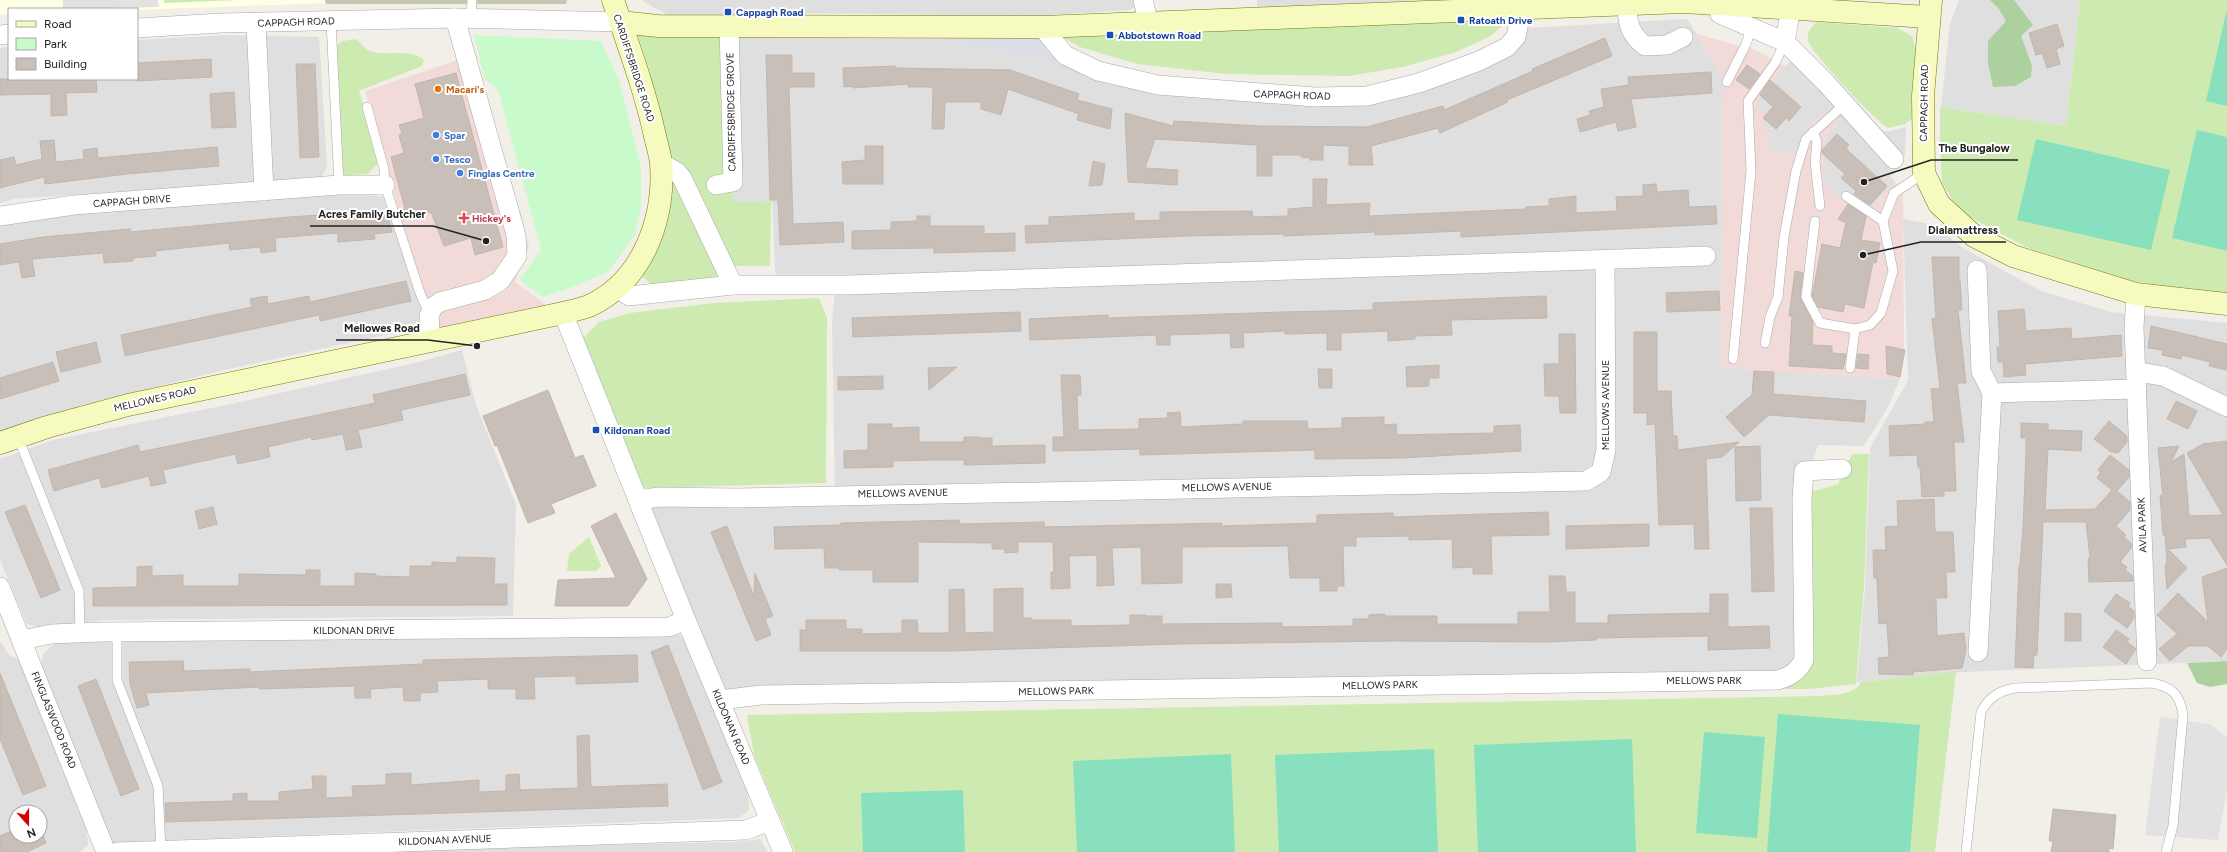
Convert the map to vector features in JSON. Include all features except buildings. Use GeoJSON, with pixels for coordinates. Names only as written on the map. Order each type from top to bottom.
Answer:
{"type":"FeatureCollection","features":[{"type":"Feature","properties":{"kind":"street","name":"CARDIFFSBRIDGE ROAD"},"geometry":{"type":"LineString","coordinates":[[612,0],[650,113],[661,163],[659,213],[645,253]]}},
{"type":"Feature","properties":{"kind":"street"},"geometry":{"type":"LineString","coordinates":[[1144,0],[1149,24]]}},
{"type":"Feature","properties":{"kind":"street","name":"CAPPAGH ROAD"},"geometry":{"type":"LineString","coordinates":[[138,28],[331,21],[466,12],[620,22],[658,26],[1042,27],[1149,24],[1684,1],[1791,8],[1930,8],[1923,96],[1924,173],[1939,204],[1974,236],[2013,256],[2136,294],[2227,304]]}},
{"type":"Feature","properties":{"kind":"street"},"geometry":{"type":"LineString","coordinates":[[1626,3],[1628,19],[1634,38],[1645,46],[1667,45],[1683,37]]}},
{"type":"Feature","properties":{"kind":"street"},"geometry":{"type":"LineString","coordinates":[[1720,4],[1720,14],[1785,42],[1845,104],[1894,159]]}},
{"type":"Feature","properties":{"kind":"street","name":"CAPPAGH ROAD"},"geometry":{"type":"LineString","coordinates":[[1042,27],[1065,55],[1098,71],[1158,85],[1315,97],[1367,96],[1419,83],[1479,61],[1507,47],[1516,37],[1522,7]]}},
{"type":"Feature","properties":{"kind":"street"},"geometry":{"type":"LineString","coordinates":[[1785,42],[1791,8]]}},
{"type":"Feature","properties":{"kind":"street"},"geometry":{"type":"LineString","coordinates":[[431,341],[429,316],[433,308],[440,302],[486,290],[500,280],[517,256],[516,235],[466,12]]}},
{"type":"Feature","properties":{"kind":"street"},"geometry":{"type":"LineString","coordinates":[[256,23],[264,191]]}},
{"type":"Feature","properties":{"kind":"street","name":"CARDIFFSBRIDGE GROVE"},"geometry":{"type":"LineString","coordinates":[[716,185],[733,182],[729,25]]}},
{"type":"Feature","properties":{"kind":"street"},"geometry":{"type":"LineString","coordinates":[[661,163],[677,172],[682,178],[733,285]]}},
{"type":"Feature","properties":{"kind":"street","name":"CAPPAGH DRIVE"},"geometry":{"type":"LineString","coordinates":[[0,216],[74,205],[339,185],[385,185]]}},
{"type":"Feature","properties":{"kind":"street","name":"MELLOWES ROAD"},"geometry":{"type":"LineString","coordinates":[[9,440],[47,426],[128,405],[563,313],[588,306],[627,278],[645,253]]}},
{"type":"Feature","properties":{"kind":"street"},"geometry":{"type":"LineString","coordinates":[[616,287],[629,296],[733,285],[849,285],[1605,261],[1706,256]]}},
{"type":"Feature","properties":{"kind":"street","name":"MELLOWS AVENUE"},"geometry":{"type":"LineString","coordinates":[[639,500],[659,497],[737,498],[1586,481],[1601,472],[1606,450],[1605,261]]}},
{"type":"Feature","properties":{"kind":"street"},"geometry":{"type":"LineString","coordinates":[[1977,270],[1981,371],[1992,393],[1978,652]]}},
{"type":"Feature","properties":{"kind":"street","name":"AVILA PARK"},"geometry":{"type":"LineString","coordinates":[[2136,294],[2134,328],[2147,661]]}},
{"type":"Feature","properties":{"kind":"street","name":"KILDONAN ROAD"},"geometry":{"type":"LineString","coordinates":[[563,313],[686,620],[783,852]]}},
{"type":"Feature","properties":{"kind":"street"},"geometry":{"type":"LineString","coordinates":[[1992,393],[2137,380],[2163,376],[2227,408]]}},
{"type":"Feature","properties":{"kind":"street","name":"MELLOWS PARK"},"geometry":{"type":"LineString","coordinates":[[720,700],[761,695],[1778,680],[1791,676],[1798,670],[1804,660],[1802,514],[1804,471],[1842,469]]}},
{"type":"Feature","properties":{"kind":"street","name":"FINGLASWOOD ROAD"},"geometry":{"type":"LineString","coordinates":[[0,587],[106,852]]}},
{"type":"Feature","properties":{"kind":"street","name":"KILDONAN DRIVE"},"geometry":{"type":"LineString","coordinates":[[22,640],[51,634],[117,632],[669,627],[686,620]]}},
{"type":"Feature","properties":{"kind":"street","name":"KILDONAN AVENUE"},"geometry":{"type":"LineString","coordinates":[[118,852],[746,830],[770,821]]}},
{"type":"Feature","properties":{"kind":"lane"},"geometry":{"type":"LineString","coordinates":[[331,21],[339,185]]}},
{"type":"Feature","properties":{"kind":"lane"},"geometry":{"type":"LineString","coordinates":[[1727,82],[1745,46],[1752,28]]}},
{"type":"Feature","properties":{"kind":"lane"},"geometry":{"type":"LineString","coordinates":[[1733,359],[1751,171],[1748,100],[1775,63],[1785,42]]}},
{"type":"Feature","properties":{"kind":"lane"},"geometry":{"type":"LineString","coordinates":[[1765,343],[1770,317],[1778,297],[1784,237],[1796,171],[1806,139],[1845,104]]}},
{"type":"Feature","properties":{"kind":"lane"},"geometry":{"type":"LineString","coordinates":[[367,107],[384,169],[385,185],[419,290],[429,316]]}},
{"type":"Feature","properties":{"kind":"lane"},"geometry":{"type":"LineString","coordinates":[[1813,132],[1816,142],[1815,162],[1820,206]]}},
{"type":"Feature","properties":{"kind":"lane"},"geometry":{"type":"LineString","coordinates":[[1815,221],[1806,297],[1820,323],[1856,329],[1870,325],[1881,313],[1893,271],[1883,221],[1894,193],[1924,173]]}},
{"type":"Feature","properties":{"kind":"lane"},"geometry":{"type":"LineString","coordinates":[[1846,196],[1883,221]]}},
{"type":"Feature","properties":{"kind":"lane"},"geometry":{"type":"LineString","coordinates":[[1850,368],[1856,329]]}},
{"type":"Feature","properties":{"kind":"lane"},"geometry":{"type":"LineString","coordinates":[[9,440],[79,591],[80,633]]}},
{"type":"Feature","properties":{"kind":"lane"},"geometry":{"type":"LineString","coordinates":[[117,632],[117,680],[158,786],[161,850]]}},
{"type":"Feature","properties":{"kind":"lane"},"geometry":{"type":"LineString","coordinates":[[1966,852],[1981,712],[1986,702],[1995,694],[2015,688],[2152,683],[2165,686],[2174,693],[2181,703],[2183,715],[2173,826],[2166,852]]}},
{"type":"Feature","properties":{"kind":"shaded area"},"geometry":{"type":"Polygon","coordinates":[[[0,0],[325,0],[326,3],[138,10],[138,8],[8,8],[8,14],[0,15],[0,0]]]}},
{"type":"Feature","properties":{"kind":"shaded area"},"geometry":{"type":"Polygon","coordinates":[[[63,0],[158,0],[159,7],[111,8],[63,8],[63,0]]]}},
{"type":"Feature","properties":{"kind":"shaded area"},"geometry":{"type":"Polygon","coordinates":[[[325,0],[567,0],[566,4],[326,4],[325,0]]]}},
{"type":"Feature","properties":{"kind":"shaded area"},"geometry":{"type":"Polygon","coordinates":[[[641,0],[1135,0],[1135,7],[1128,10],[1036,16],[791,13],[669,16],[641,0]]]}},
{"type":"Feature","properties":{"kind":"shaded area"},"geometry":{"type":"Polygon","coordinates":[[[1257,0],[1448,0],[1356,16],[1257,19],[1257,0]]]}},
{"type":"Feature","properties":{"kind":"shaded area"},"geometry":{"type":"Polygon","coordinates":[[[1959,0],[2080,0],[2066,126],[1941,107],[1950,24],[1959,0]]]}},
{"type":"Feature","properties":{"kind":"shaded area"},"geometry":{"type":"Polygon","coordinates":[[[1685,19],[1689,21],[1723,79],[1721,368],[1900,379],[1888,407],[1864,446],[1818,445],[1801,499],[1804,645],[1791,675],[728,697],[640,500],[835,495],[832,323],[836,279],[776,288],[772,201],[733,202],[730,26],[1040,31],[1098,72],[1367,96],[1508,48],[1528,28],[1685,19]]]}},
{"type":"Feature","properties":{"kind":"shaded area"},"geometry":{"type":"Polygon","coordinates":[[[1697,34],[1739,46],[1750,47],[1785,66],[1756,105],[1768,117],[1761,128],[1772,134],[1767,150],[1796,156],[1808,126],[1830,109],[1839,123],[1826,136],[1822,176],[1826,187],[1862,217],[1895,182],[1903,195],[1904,347],[1900,379],[1721,368],[1723,79],[1697,34]]]}},
{"type":"Feature","properties":{"kind":"shaded area"},"geometry":{"type":"Polygon","coordinates":[[[228,35],[319,37],[327,166],[321,178],[13,199],[0,203],[0,48],[8,47],[8,80],[138,80],[138,40],[228,35]]]}},
{"type":"Feature","properties":{"kind":"shaded area"},"geometry":{"type":"Polygon","coordinates":[[[1045,39],[1058,63],[952,41],[1045,39]]]}},
{"type":"Feature","properties":{"kind":"shaded area"},"geometry":{"type":"Polygon","coordinates":[[[1804,52],[1875,126],[1883,131],[1906,127],[1905,157],[1891,177],[1895,182],[1862,217],[1826,187],[1822,176],[1822,161],[1826,135],[1796,156],[1767,150],[1755,105],[1785,66],[1804,52]]]}},
{"type":"Feature","properties":{"kind":"shaded area"},"geometry":{"type":"Polygon","coordinates":[[[473,55],[529,246],[515,282],[550,308],[446,333],[434,326],[422,292],[365,91],[473,55]]]}},
{"type":"Feature","properties":{"kind":"shaded area"},"geometry":{"type":"Polygon","coordinates":[[[344,192],[384,197],[423,308],[420,320],[404,331],[224,370],[127,394],[0,434],[0,222],[344,192]]]}},
{"type":"Feature","properties":{"kind":"shaded area"},"geometry":{"type":"Polygon","coordinates":[[[1903,219],[1934,225],[1963,248],[2041,291],[2111,312],[2227,323],[2227,661],[1965,672],[1857,682],[1865,588],[1870,448],[1908,380],[1903,219]]]}},
{"type":"Feature","properties":{"kind":"shaded area"},"geometry":{"type":"Polygon","coordinates":[[[462,350],[476,405],[516,505],[513,616],[108,620],[39,627],[27,624],[0,560],[0,459],[53,440],[231,404],[419,362],[462,350]]]}},
{"type":"Feature","properties":{"kind":"shaded area"},"geometry":{"type":"Polygon","coordinates":[[[666,633],[679,635],[684,640],[747,787],[749,810],[739,818],[173,840],[125,846],[111,842],[39,668],[44,653],[55,643],[666,633]]]}},
{"type":"Feature","properties":{"kind":"shaded area"},"geometry":{"type":"Polygon","coordinates":[[[0,641],[9,655],[23,661],[86,823],[88,845],[80,852],[0,852],[0,641]]]}},
{"type":"Feature","properties":{"kind":"shaded area"},"geometry":{"type":"Polygon","coordinates":[[[2160,717],[2210,724],[2227,737],[2227,790],[2218,840],[2145,835],[2160,717]]]}},
{"type":"Feature","properties":{"kind":"shaded area"},"geometry":{"type":"Polygon","coordinates":[[[760,839],[768,852],[287,852],[735,842],[760,839]]]}},
{"type":"Feature","properties":{"kind":"green space"},"geometry":{"type":"Polygon","coordinates":[[[164,0],[239,0],[164,3],[164,0]]]}},
{"type":"Feature","properties":{"kind":"green space"},"geometry":{"type":"Polygon","coordinates":[[[1990,0],[2014,0],[2033,25],[2021,36],[2032,66],[2031,77],[2015,86],[1993,87],[1988,63],[1988,41],[2006,21],[1999,9],[1990,0]]]}},
{"type":"Feature","properties":{"kind":"green space"},"geometry":{"type":"Polygon","coordinates":[[[2080,0],[2227,0],[2227,295],[2131,281],[2026,247],[1960,212],[1942,183],[1940,107],[2066,126],[2080,0]]]}},
{"type":"Feature","properties":{"kind":"green space"},"geometry":{"type":"Polygon","coordinates":[[[2227,9],[2227,106],[2206,101],[2227,9]]]}},
{"type":"Feature","properties":{"kind":"green space"},"geometry":{"type":"Polygon","coordinates":[[[1511,19],[1489,37],[1456,52],[1403,67],[1349,76],[1226,74],[1137,64],[1080,47],[1057,34],[1511,19]]]}},
{"type":"Feature","properties":{"kind":"green space"},"geometry":{"type":"Polygon","coordinates":[[[622,22],[727,26],[733,202],[771,201],[770,266],[735,266],[713,278],[651,285],[645,278],[629,274],[660,213],[622,22]]]}},
{"type":"Feature","properties":{"kind":"green space"},"geometry":{"type":"Polygon","coordinates":[[[1817,22],[1897,28],[1912,36],[1916,51],[1912,119],[1905,124],[1889,128],[1882,124],[1860,103],[1822,61],[1809,43],[1808,34],[1817,22]]]}},
{"type":"Feature","properties":{"kind":"green space"},"geometry":{"type":"Polygon","coordinates":[[[474,35],[601,41],[619,81],[641,167],[641,205],[635,235],[608,272],[543,297],[520,280],[541,249],[498,90],[485,79],[474,35]]]}},
{"type":"Feature","properties":{"kind":"green space"},"geometry":{"type":"Polygon","coordinates":[[[356,39],[368,50],[382,53],[411,54],[424,60],[422,66],[359,91],[381,160],[368,174],[338,176],[332,48],[343,41],[356,39]]]}},
{"type":"Feature","properties":{"kind":"green space"},"geometry":{"type":"Polygon","coordinates":[[[2197,130],[2227,137],[2227,251],[2172,238],[2197,130]]]}},
{"type":"Feature","properties":{"kind":"green space"},"geometry":{"type":"Polygon","coordinates":[[[2036,139],[2170,170],[2151,250],[2017,220],[2036,139]]]}},
{"type":"Feature","properties":{"kind":"green space"},"geometry":{"type":"Polygon","coordinates":[[[819,298],[827,318],[826,483],[641,488],[582,339],[599,322],[630,313],[713,303],[819,298]]]}},
{"type":"Feature","properties":{"kind":"green space"},"geometry":{"type":"Polygon","coordinates":[[[1852,454],[1869,454],[1864,588],[1856,684],[1809,689],[1782,689],[1779,680],[1798,670],[1808,493],[1838,484],[1852,454]]]}},
{"type":"Feature","properties":{"kind":"green space"},"geometry":{"type":"Polygon","coordinates":[[[589,537],[601,566],[596,571],[567,571],[569,554],[589,537]]]}},
{"type":"Feature","properties":{"kind":"green space"},"geometry":{"type":"Polygon","coordinates":[[[2227,661],[2227,684],[2210,687],[2197,683],[2187,663],[2227,661]]]}},
{"type":"Feature","properties":{"kind":"green space"},"geometry":{"type":"Polygon","coordinates":[[[1956,672],[1935,852],[795,852],[754,755],[747,715],[1820,696],[1849,692],[1858,687],[1861,682],[1956,672]]]}},
{"type":"Feature","properties":{"kind":"green space"},"geometry":{"type":"Polygon","coordinates":[[[1778,714],[1920,725],[1910,852],[1767,852],[1778,714]]]}},
{"type":"Feature","properties":{"kind":"green space"},"geometry":{"type":"Polygon","coordinates":[[[1704,732],[1765,737],[1757,838],[1696,833],[1704,732]]]}},
{"type":"Feature","properties":{"kind":"green space"},"geometry":{"type":"Polygon","coordinates":[[[1632,739],[1636,852],[1478,852],[1474,745],[1632,739]]]}},
{"type":"Feature","properties":{"kind":"green space"},"geometry":{"type":"Polygon","coordinates":[[[1434,749],[1438,852],[1279,852],[1275,755],[1434,749]]]}},
{"type":"Feature","properties":{"kind":"green space"},"geometry":{"type":"Polygon","coordinates":[[[1231,754],[1235,852],[1077,852],[1073,761],[1231,754]]]}},
{"type":"Feature","properties":{"kind":"green space"},"geometry":{"type":"Polygon","coordinates":[[[963,790],[965,852],[863,852],[861,793],[963,790]]]}},
{"type":"Feature","properties":{"kind":"place","name":"Cappagh Road"},"geometry":{"type":"Point","coordinates":[728,12]}},
{"type":"Feature","properties":{"kind":"place","name":"Ratoath Drive"},"geometry":{"type":"Point","coordinates":[1461,20]}},
{"type":"Feature","properties":{"kind":"place","name":"Abbotstown Road"},"geometry":{"type":"Point","coordinates":[1110,35]}},
{"type":"Feature","properties":{"kind":"place","name":"Macari's"},"geometry":{"type":"Point","coordinates":[438,89]}},
{"type":"Feature","properties":{"kind":"place","name":"Spar"},"geometry":{"type":"Point","coordinates":[436,135]}},
{"type":"Feature","properties":{"kind":"place","name":"Tesco"},"geometry":{"type":"Point","coordinates":[436,159]}},
{"type":"Feature","properties":{"kind":"place","name":"Finglas Centre"},"geometry":{"type":"Point","coordinates":[460,173]}},
{"type":"Feature","properties":{"kind":"place","name":"The Bungalow"},"geometry":{"type":"Point","coordinates":[1864,182]}},
{"type":"Feature","properties":{"kind":"place","name":"Hickey's"},"geometry":{"type":"Point","coordinates":[464,218]}},
{"type":"Feature","properties":{"kind":"place","name":"Acres Family Butcher"},"geometry":{"type":"Point","coordinates":[486,241]}},
{"type":"Feature","properties":{"kind":"place","name":"Dialamattress"},"geometry":{"type":"Point","coordinates":[1863,255]}},
{"type":"Feature","properties":{"kind":"place","name":"Mellowes Road"},"geometry":{"type":"Point","coordinates":[477,346]}},
{"type":"Feature","properties":{"kind":"place","name":"Kildonan Road"},"geometry":{"type":"Point","coordinates":[596,430]}}]}
